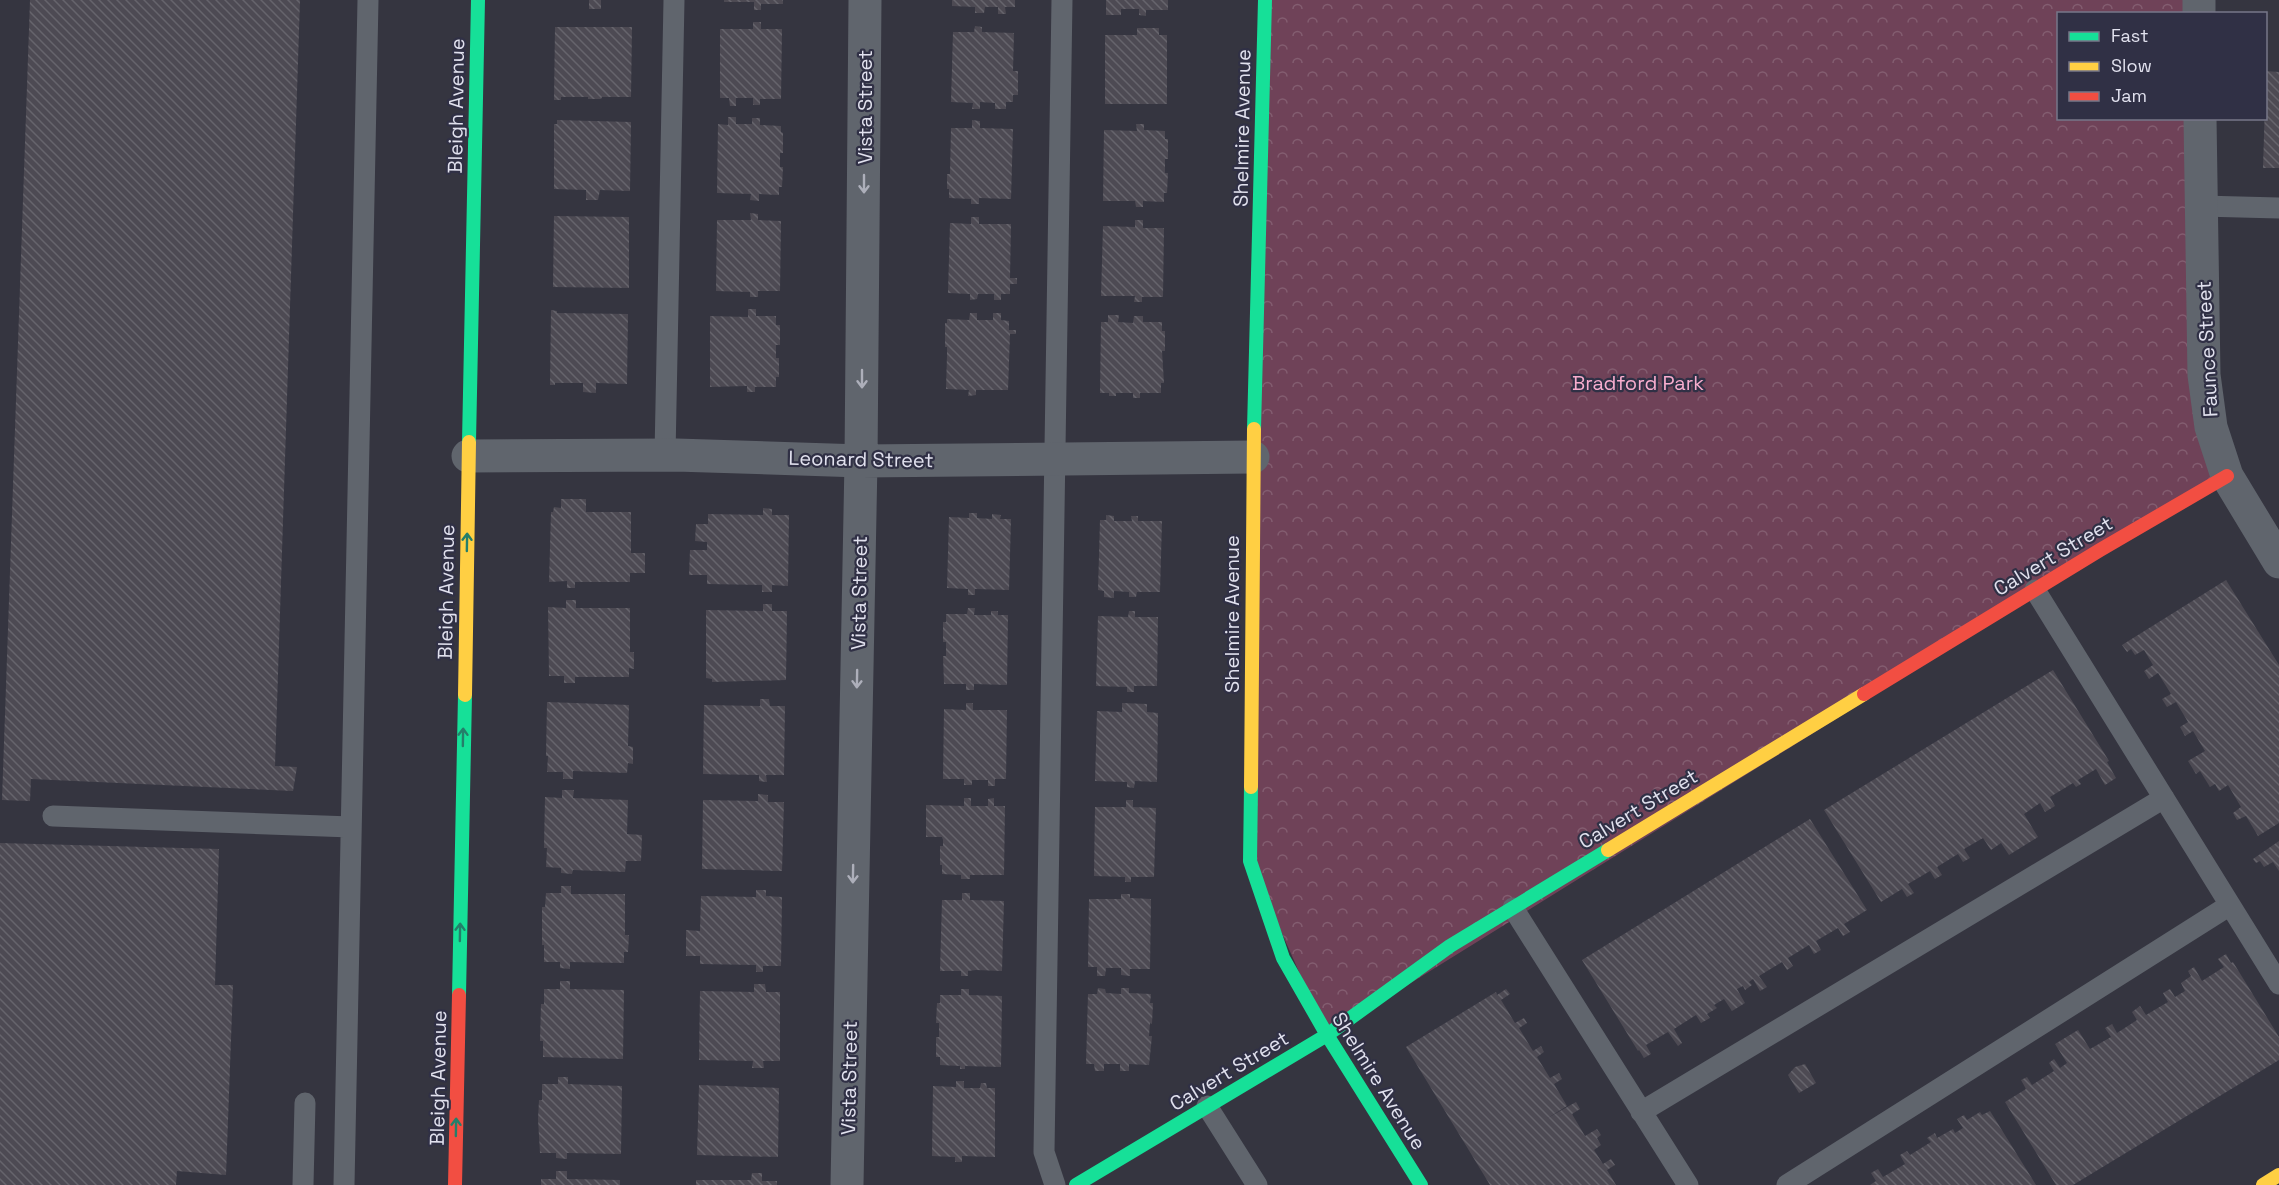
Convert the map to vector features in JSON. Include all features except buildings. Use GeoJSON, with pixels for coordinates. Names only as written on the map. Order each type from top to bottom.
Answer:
{"type":"FeatureCollection","features":[{"type":"Feature","properties":{"kind":"main road","name":"Bleigh Avenue"},"geometry":{"type":"LineString","coordinates":[[455,1185],[478,0]]}},
{"type":"Feature","properties":{"kind":"main road","name":"Shelmire Avenue"},"geometry":{"type":"LineString","coordinates":[[1265,0],[1253,457],[1250,861],[1283,958],[1327,1035],[1420,1185]]}},
{"type":"Feature","properties":{"kind":"main road","name":"Calvert Street"},"geometry":{"type":"LineString","coordinates":[[1076,1185],[1327,1035],[1450,945],[2227,476]]}},
{"type":"Feature","properties":{"kind":"main road"},"geometry":{"type":"LineString","coordinates":[[2264,1185],[2279,1175]]}},
{"type":"Feature","properties":{"kind":"street","name":"Vista Street"},"geometry":{"type":"LineString","coordinates":[[847,1185],[861,461],[866,0]]}},
{"type":"Feature","properties":{"kind":"street","name":"Faunce Street"},"geometry":{"type":"LineString","coordinates":[[2200,120],[2204,375],[2211,427],[2227,476],[2279,562]]}},
{"type":"Feature","properties":{"kind":"street","name":"Leonard Street"},"geometry":{"type":"LineString","coordinates":[[468,456],[665,455],[861,461],[1253,457]]}},
{"type":"Feature","properties":{"kind":"lane"},"geometry":{"type":"LineString","coordinates":[[344,1185],[368,0]]}},
{"type":"Feature","properties":{"kind":"lane"},"geometry":{"type":"LineString","coordinates":[[665,455],[674,0]]}},
{"type":"Feature","properties":{"kind":"lane"},"geometry":{"type":"LineString","coordinates":[[1055,1185],[1044,1152],[1062,0]]}},
{"type":"Feature","properties":{"kind":"lane"},"geometry":{"type":"LineString","coordinates":[[2201,206],[2279,208]]}},
{"type":"Feature","properties":{"kind":"lane"},"geometry":{"type":"LineString","coordinates":[[2035,590],[2279,984]]}},
{"type":"Feature","properties":{"kind":"lane"},"geometry":{"type":"LineString","coordinates":[[1641,1112],[2164,798]]}},
{"type":"Feature","properties":{"kind":"lane"},"geometry":{"type":"LineString","coordinates":[[53,816],[351,827]]}},
{"type":"Feature","properties":{"kind":"lane"},"geometry":{"type":"LineString","coordinates":[[1787,1185],[2230,905]]}},
{"type":"Feature","properties":{"kind":"lane"},"geometry":{"type":"LineString","coordinates":[[1512,908],[1688,1185]]}},
{"type":"Feature","properties":{"kind":"lane"},"geometry":{"type":"LineString","coordinates":[[303,1185],[304,1103]]}},
{"type":"Feature","properties":{"kind":"lane"},"geometry":{"type":"LineString","coordinates":[[1208,1106],[1257,1185]]}},
{"type":"Feature","properties":{"kind":"green space","name":"Bradford Park"},"geometry":{"type":"Polygon","coordinates":[[[1265,0],[2199,0],[2199,12],[2057,12],[2057,120],[2200,120],[2227,476],[1327,1035],[1250,861],[1265,0]]]}},
{"type":"Feature","properties":{"kind":"traffic: fast"},"geometry":{"type":"LineString","coordinates":[[469,442],[478,0]]}},
{"type":"Feature","properties":{"kind":"traffic: fast"},"geometry":{"type":"LineString","coordinates":[[1254,429],[1265,0]]}},
{"type":"Feature","properties":{"kind":"traffic: fast"},"geometry":{"type":"LineString","coordinates":[[459,995],[465,695]]}},
{"type":"Feature","properties":{"kind":"traffic: fast"},"geometry":{"type":"LineString","coordinates":[[1251,787],[1250,861],[1283,958],[1327,1035],[1421,1185]]}},
{"type":"Feature","properties":{"kind":"traffic: fast"},"geometry":{"type":"LineString","coordinates":[[1076,1185],[1327,1035],[1450,946],[1608,850]]}},
{"type":"Feature","properties":{"kind":"traffic: slow"},"geometry":{"type":"LineString","coordinates":[[1251,787],[1254,429]]}},
{"type":"Feature","properties":{"kind":"traffic: slow"},"geometry":{"type":"LineString","coordinates":[[465,695],[469,442]]}},
{"type":"Feature","properties":{"kind":"traffic: slow"},"geometry":{"type":"LineString","coordinates":[[1608,850],[1864,694]]}},
{"type":"Feature","properties":{"kind":"traffic: slow"},"geometry":{"type":"LineString","coordinates":[[2263,1185],[2279,1175]]}},
{"type":"Feature","properties":{"kind":"traffic: jam"},"geometry":{"type":"LineString","coordinates":[[1864,694],[2100,550],[2227,476]]}},
{"type":"Feature","properties":{"kind":"traffic: jam"},"geometry":{"type":"LineString","coordinates":[[455,1185],[459,995]]}}]}
